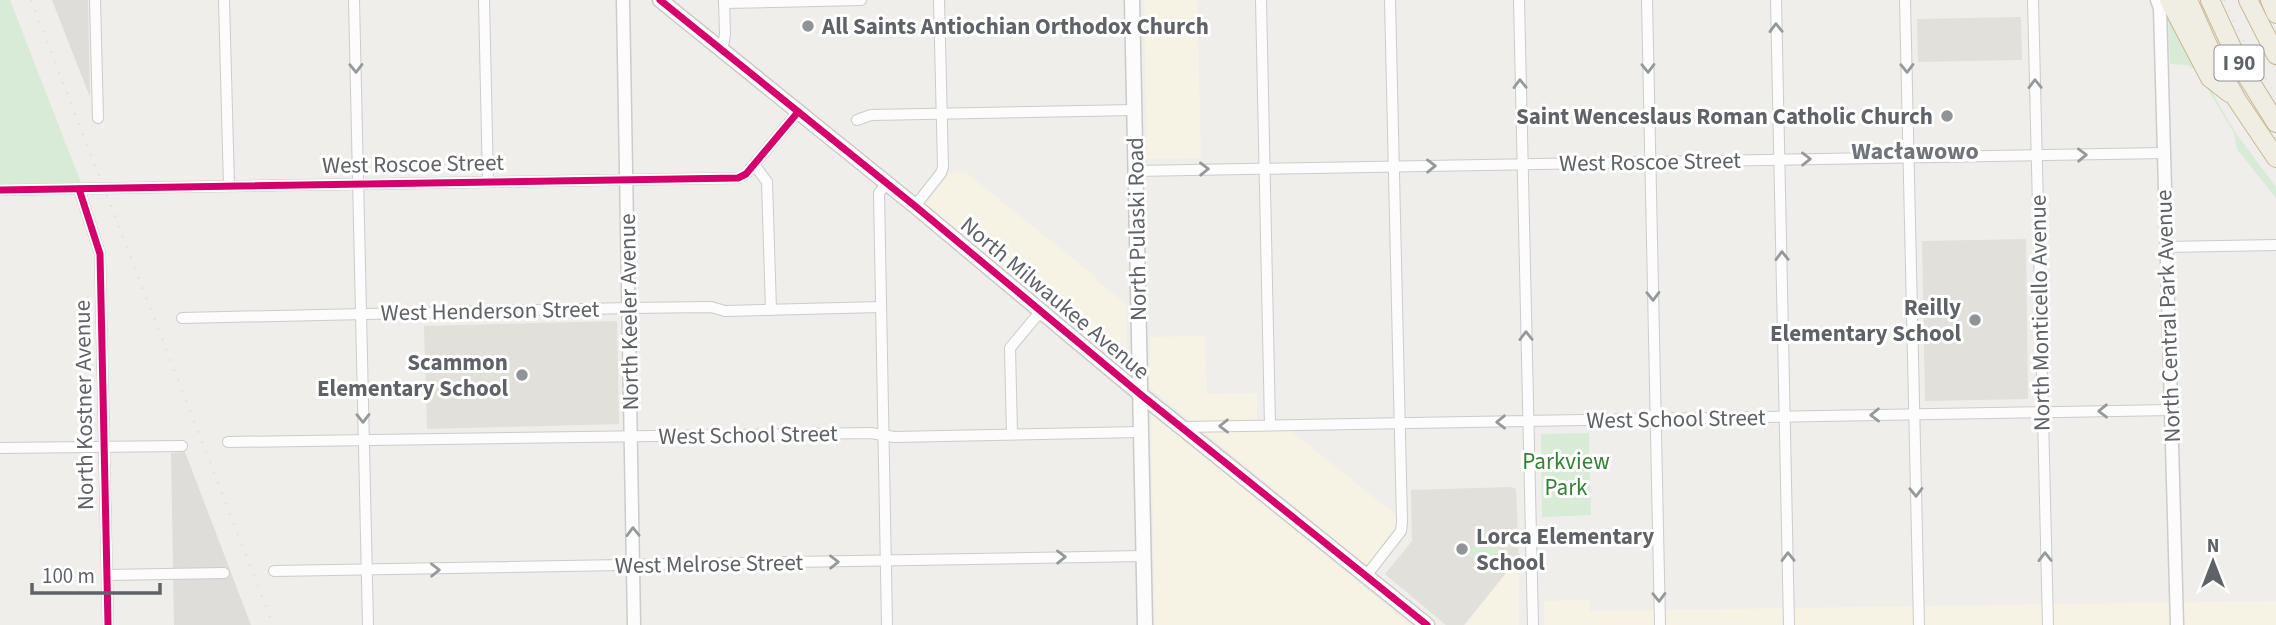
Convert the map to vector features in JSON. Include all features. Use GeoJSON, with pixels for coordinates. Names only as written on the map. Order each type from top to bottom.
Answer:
{"type":"FeatureCollection","features":[{"type":"Feature","properties":{"kind":"highway","name":"I 90"},"geometry":{"type":"LineString","coordinates":[[2188,0],[2214,59],[2237,100],[2276,158]]}},
{"type":"Feature","properties":{"kind":"highway","name":"I 90"},"geometry":{"type":"LineString","coordinates":[[2210,0],[2240,65],[2276,123]]}},
{"type":"Feature","properties":{"kind":"highway","name":"I 90"},"geometry":{"type":"LineString","coordinates":[[2248,0],[2276,55]]}},
{"type":"Feature","properties":{"kind":"highway"},"geometry":{"type":"LineString","coordinates":[[2270,0],[2276,14]]}},
{"type":"Feature","properties":{"kind":"highway"},"geometry":{"type":"LineString","coordinates":[[2162,3],[2210,78],[2237,100]]}},
{"type":"Feature","properties":{"kind":"main road","name":"North Milwaukee Avenue"},"geometry":{"type":"LineString","coordinates":[[660,0],[1426,625]]}},
{"type":"Feature","properties":{"kind":"main road","name":"North Pulaski Road"},"geometry":{"type":"LineString","coordinates":[[1132,0],[1145,625]]}},
{"type":"Feature","properties":{"kind":"street"},"geometry":{"type":"LineString","coordinates":[[95,0],[98,118]]}},
{"type":"Feature","properties":{"kind":"street"},"geometry":{"type":"LineString","coordinates":[[224,0],[229,186]]}},
{"type":"Feature","properties":{"kind":"street"},"geometry":{"type":"LineString","coordinates":[[354,0],[368,625]]}},
{"type":"Feature","properties":{"kind":"street"},"geometry":{"type":"LineString","coordinates":[[484,0],[488,182]]}},
{"type":"Feature","properties":{"kind":"street","name":"North Keeler Avenue"},"geometry":{"type":"LineString","coordinates":[[623,0],[634,625]]}},
{"type":"Feature","properties":{"kind":"street"},"geometry":{"type":"LineString","coordinates":[[722,52],[725,34],[724,1],[861,0]]}},
{"type":"Feature","properties":{"kind":"street"},"geometry":{"type":"LineString","coordinates":[[915,206],[943,167],[939,0]]}},
{"type":"Feature","properties":{"kind":"street"},"geometry":{"type":"LineString","coordinates":[[1261,0],[1270,425]]}},
{"type":"Feature","properties":{"kind":"street"},"geometry":{"type":"LineString","coordinates":[[1366,576],[1402,527],[1390,0]]}},
{"type":"Feature","properties":{"kind":"street"},"geometry":{"type":"LineString","coordinates":[[1519,0],[1532,625]]}},
{"type":"Feature","properties":{"kind":"street"},"geometry":{"type":"LineString","coordinates":[[1647,0],[1660,625]]}},
{"type":"Feature","properties":{"kind":"street"},"geometry":{"type":"LineString","coordinates":[[1776,0],[1789,625]]}},
{"type":"Feature","properties":{"kind":"street"},"geometry":{"type":"LineString","coordinates":[[1905,0],[1919,625]]}},
{"type":"Feature","properties":{"kind":"street","name":"North Monticello Avenue"},"geometry":{"type":"LineString","coordinates":[[2034,0],[2048,625]]}},
{"type":"Feature","properties":{"kind":"street","name":"North Central Park Avenue"},"geometry":{"type":"LineString","coordinates":[[2162,3],[2177,625]]}},
{"type":"Feature","properties":{"kind":"street"},"geometry":{"type":"LineString","coordinates":[[857,120],[871,115],[1134,110]]}},
{"type":"Feature","properties":{"kind":"street","name":"West Roscoe Street"},"geometry":{"type":"LineString","coordinates":[[0,190],[738,177],[746,174],[797,112]]}},
{"type":"Feature","properties":{"kind":"street","name":"West Roscoe Street"},"geometry":{"type":"LineString","coordinates":[[1136,171],[2164,153]]}},
{"type":"Feature","properties":{"kind":"street"},"geometry":{"type":"LineString","coordinates":[[754,164],[767,182],[771,310]]}},
{"type":"Feature","properties":{"kind":"street"},"geometry":{"type":"LineString","coordinates":[[887,183],[879,193],[887,625]]}},
{"type":"Feature","properties":{"kind":"street","name":"North Kostner Avenue"},"geometry":{"type":"LineString","coordinates":[[79,189],[100,254],[108,625]]}},
{"type":"Feature","properties":{"kind":"street"},"geometry":{"type":"LineString","coordinates":[[2166,247],[2276,245]]}},
{"type":"Feature","properties":{"kind":"street","name":"West Henderson Street"},"geometry":{"type":"LineString","coordinates":[[182,318],[629,308],[771,310],[881,307]]}},
{"type":"Feature","properties":{"kind":"street"},"geometry":{"type":"LineString","coordinates":[[1012,435],[1010,348],[1040,312]]}},
{"type":"Feature","properties":{"kind":"street","name":"West School Street"},"geometry":{"type":"LineString","coordinates":[[1182,427],[2171,410]]}},
{"type":"Feature","properties":{"kind":"street","name":"West School Street"},"geometry":{"type":"LineString","coordinates":[[228,442],[871,433],[894,437],[1141,432]]}},
{"type":"Feature","properties":{"kind":"street"},"geometry":{"type":"LineString","coordinates":[[0,449],[181,446]]}},
{"type":"Feature","properties":{"kind":"street","name":"West Melrose Street"},"geometry":{"type":"LineString","coordinates":[[274,571],[1143,556]]}},
{"type":"Feature","properties":{"kind":"street"},"geometry":{"type":"LineString","coordinates":[[107,575],[225,573]]}},
{"type":"Feature","properties":{"kind":"shaded area"},"geometry":{"type":"Polygon","coordinates":[[[52,0],[88,0],[90,97],[68,41],[52,0]]]}},
{"type":"Feature","properties":{"kind":"shaded area"},"geometry":{"type":"Polygon","coordinates":[[[1144,0],[1197,0],[1201,158],[1147,159],[1144,0]]]}},
{"type":"Feature","properties":{"kind":"shaded area"},"geometry":{"type":"Polygon","coordinates":[[[2021,17],[2022,60],[1918,62],[1917,19],[2021,17]]]}},
{"type":"Feature","properties":{"kind":"shaded area"},"geometry":{"type":"Polygon","coordinates":[[[965,172],[1096,277],[1065,315],[926,204],[950,173],[965,172]]]}},
{"type":"Feature","properties":{"kind":"shaded area","name":"Reilly Elementary School"},"geometry":{"type":"Polygon","coordinates":[[[2026,239],[2028,399],[1925,401],[1922,241],[2026,239]]]}},
{"type":"Feature","properties":{"kind":"shaded area"},"geometry":{"type":"Polygon","coordinates":[[[1095,279],[1126,304],[1127,365],[1067,314],[1095,279]]]}},
{"type":"Feature","properties":{"kind":"shaded area","name":"Scammon Elementary School"},"geometry":{"type":"Polygon","coordinates":[[[617,321],[619,424],[427,429],[424,326],[617,321]]]}},
{"type":"Feature","properties":{"kind":"shaded area"},"geometry":{"type":"Polygon","coordinates":[[[1205,336],[1207,394],[1257,393],[1257,425],[1282,424],[1401,519],[1401,524],[1370,568],[1149,387],[1150,337],[1205,336]]]}},
{"type":"Feature","properties":{"kind":"shaded area"},"geometry":{"type":"Polygon","coordinates":[[[1151,412],[1410,625],[1155,625],[1151,412]]]}},
{"type":"Feature","properties":{"kind":"shaded area"},"geometry":{"type":"Polygon","coordinates":[[[185,452],[251,625],[174,625],[171,453],[185,452]]]}},
{"type":"Feature","properties":{"kind":"shaded area","name":"Lorca Elementary School"},"geometry":{"type":"Polygon","coordinates":[[[1516,489],[1519,557],[1464,625],[1446,625],[1385,574],[1412,541],[1411,490],[1516,489]]]}},
{"type":"Feature","properties":{"kind":"shaded area"},"geometry":{"type":"Polygon","coordinates":[[[1519,557],[1519,625],[1465,625],[1519,557]]]}},
{"type":"Feature","properties":{"kind":"shaded area"},"geometry":{"type":"Polygon","coordinates":[[[1590,600],[1590,611],[2276,601],[2276,625],[1544,625],[1544,601],[1590,600]]]}},
{"type":"Feature","properties":{"kind":"green space"},"geometry":{"type":"Polygon","coordinates":[[[0,0],[10,0],[81,183],[0,184],[0,0]]]}},
{"type":"Feature","properties":{"kind":"green space"},"geometry":{"type":"Polygon","coordinates":[[[2168,15],[2235,132],[2276,187],[2276,198],[2237,149],[2234,133],[2197,71],[2187,65],[2170,64],[2168,15]]]}},
{"type":"Feature","properties":{"kind":"green space","name":"Parkview Park"},"geometry":{"type":"Polygon","coordinates":[[[1589,433],[1591,515],[1542,517],[1541,434],[1589,433]]]}},
{"type":"Feature","properties":{"kind":"green space"},"geometry":{"type":"Polygon","coordinates":[[[1483,535],[1507,555],[1493,573],[1468,553],[1483,535]]]}},
{"type":"Feature","properties":{"kind":"railway"},"geometry":{"type":"LineString","coordinates":[[31,0],[273,625]]}},
{"type":"Feature","properties":{"kind":"railway"},"geometry":{"type":"LineString","coordinates":[[2224,0],[2243,40],[2276,96]]}},
{"type":"Feature","properties":{"kind":"cycle path"},"geometry":{"type":"LineString","coordinates":[[660,0],[915,206],[1140,394],[1427,625]]}},
{"type":"Feature","properties":{"kind":"cycle path"},"geometry":{"type":"LineString","coordinates":[[0,190],[738,178],[746,174],[798,112]]}},
{"type":"Feature","properties":{"kind":"cycle path"},"geometry":{"type":"LineString","coordinates":[[79,189],[100,254],[108,625]]}},
{"type":"Feature","properties":{"kind":"place","name":"All Saints Antiochian Orthodox Church"},"geometry":{"type":"Point","coordinates":[808,26]}},
{"type":"Feature","properties":{"kind":"place","name":"Saint Wenceslaus Roman Catholic Church"},"geometry":{"type":"Point","coordinates":[1947,116]}},
{"type":"Feature","properties":{"kind":"place","name":"Reilly Elementary School"},"geometry":{"type":"Point","coordinates":[1975,320]}},
{"type":"Feature","properties":{"kind":"place","name":"Scammon Elementary School"},"geometry":{"type":"Point","coordinates":[522,375]}},
{"type":"Feature","properties":{"kind":"place","name":"Lorca Elementary School"},"geometry":{"type":"Point","coordinates":[1462,549]}},
{"type":"Feature","properties":{"kind":"district","name":"Wacławowo"},"geometry":{"type":"Point","coordinates":[1915,151]}}]}
